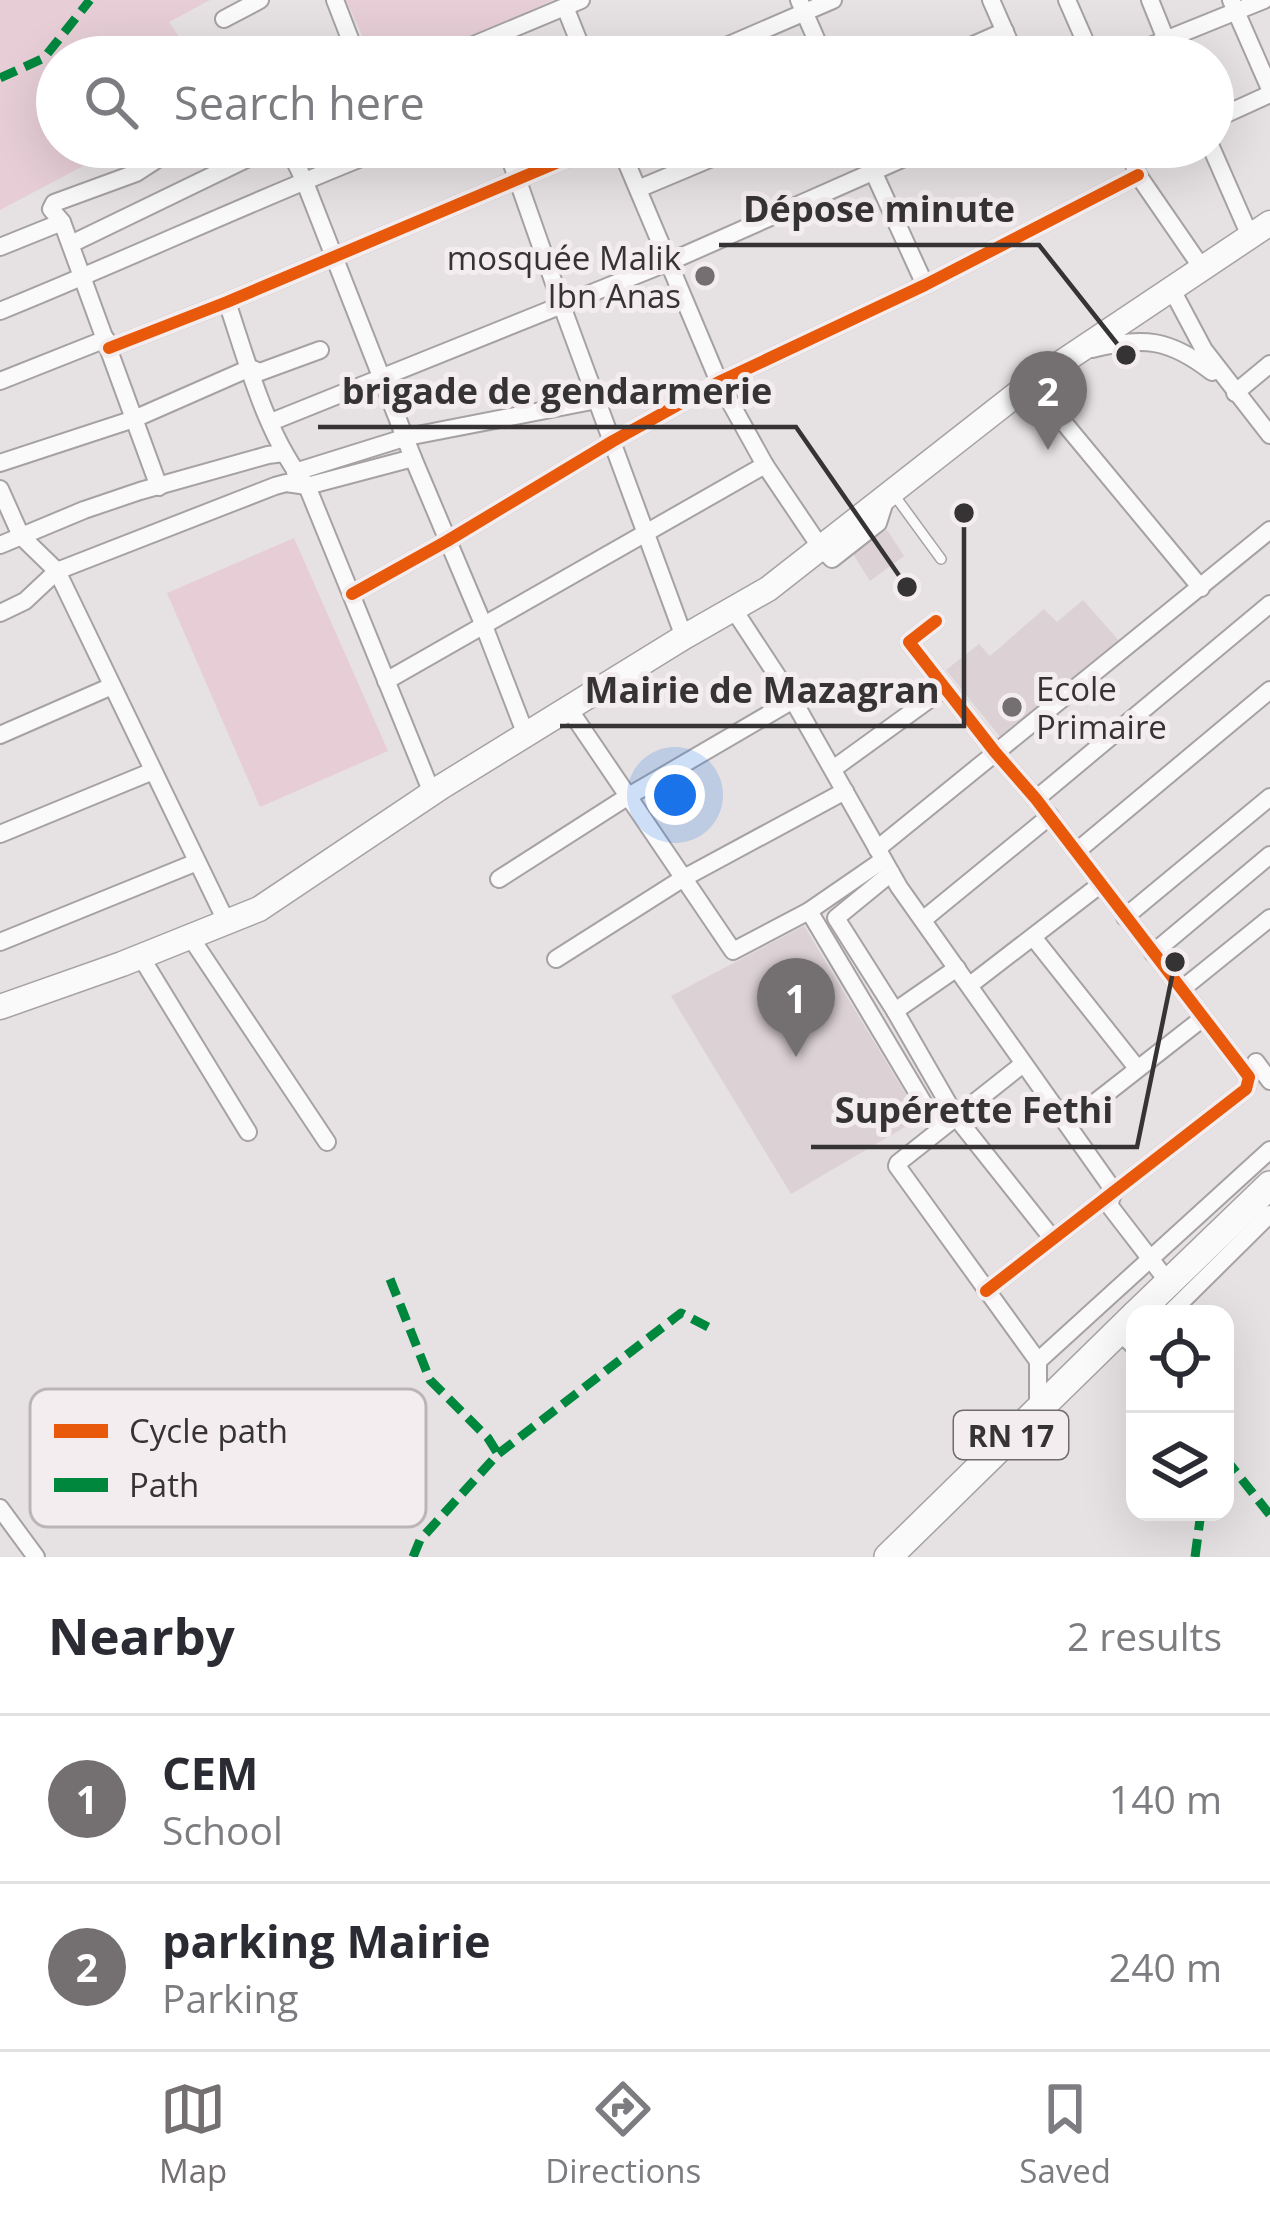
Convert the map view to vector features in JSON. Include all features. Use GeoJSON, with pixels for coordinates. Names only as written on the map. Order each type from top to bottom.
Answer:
{"type":"FeatureCollection","features":[{"type":"Feature","properties":{"kind":"main road"},"geometry":{"type":"LineString","coordinates":[[0,1007],[259,910],[433,793],[768,589],[1030,382],[1260,230]]}},
{"type":"Feature","properties":{"kind":"main road"},"geometry":{"type":"LineString","coordinates":[[0,1020],[40,991]]}},
{"type":"Feature","properties":{"kind":"main road","name":"RN 17"},"geometry":{"type":"LineString","coordinates":[[1150,1305],[1270,1185]]}},
{"type":"Feature","properties":{"kind":"main road","name":"RN 17"},"geometry":{"type":"LineString","coordinates":[[888,1557],[1038,1408],[1126,1331]]}},
{"type":"Feature","properties":{"kind":"street"},"geometry":{"type":"LineString","coordinates":[[224,19],[260,0]]}},
{"type":"Feature","properties":{"kind":"street"},"geometry":{"type":"LineString","coordinates":[[335,0],[349,36]]}},
{"type":"Feature","properties":{"kind":"street"},"geometry":{"type":"LineString","coordinates":[[742,36],[801,6],[832,0]]}},
{"type":"Feature","properties":{"kind":"street"},"geometry":{"type":"LineString","coordinates":[[991,0],[1007,36]]}},
{"type":"Feature","properties":{"kind":"street"},"geometry":{"type":"LineString","coordinates":[[1067,0],[1083,36]]}},
{"type":"Feature","properties":{"kind":"street"},"geometry":{"type":"LineString","coordinates":[[1150,0],[1164,36]]}},
{"type":"Feature","properties":{"kind":"street"},"geometry":{"type":"LineString","coordinates":[[1189,36],[1234,6],[1264,0]]}},
{"type":"Feature","properties":{"kind":"street"},"geometry":{"type":"LineString","coordinates":[[504,36],[573,3],[580,36]]}},
{"type":"Feature","properties":{"kind":"street"},"geometry":{"type":"LineString","coordinates":[[801,6],[815,36]]}},
{"type":"Feature","properties":{"kind":"street"},"geometry":{"type":"LineString","coordinates":[[1234,6],[1270,91],[1234,109]]}},
{"type":"Feature","properties":{"kind":"street"},"geometry":{"type":"LineString","coordinates":[[994,36],[1005,31]]}},
{"type":"Feature","properties":{"kind":"street"},"geometry":{"type":"LineString","coordinates":[[144,168],[54,202],[51,209],[71,244],[159,487]]}},
{"type":"Feature","properties":{"kind":"street"},"geometry":{"type":"LineString","coordinates":[[71,244],[228,168]]}},
{"type":"Feature","properties":{"kind":"street"},"geometry":{"type":"LineString","coordinates":[[298,168],[526,735]]}},
{"type":"Feature","properties":{"kind":"street"},"geometry":{"type":"LineString","coordinates":[[0,310],[335,168]]}},
{"type":"Feature","properties":{"kind":"street"},"geometry":{"type":"LineString","coordinates":[[514,168],[685,637]]}},
{"type":"Feature","properties":{"kind":"street"},"geometry":{"type":"LineString","coordinates":[[0,381],[227,302],[544,168]]}},
{"type":"Feature","properties":{"kind":"street"},"geometry":{"type":"LineString","coordinates":[[629,168],[719,382],[765,466],[821,548]]}},
{"type":"Feature","properties":{"kind":"street"},"geometry":{"type":"LineString","coordinates":[[638,189],[688,168]]}},
{"type":"Feature","properties":{"kind":"street"},"geometry":{"type":"LineString","coordinates":[[870,168],[925,285]]}},
{"type":"Feature","properties":{"kind":"street"},"geometry":{"type":"LineString","coordinates":[[271,422],[669,262],[885,168]]}},
{"type":"Feature","properties":{"kind":"street"},"geometry":{"type":"LineString","coordinates":[[1135,168],[1202,268]]}},
{"type":"Feature","properties":{"kind":"street"},"geometry":{"type":"LineString","coordinates":[[1223,168],[1260,230]]}},
{"type":"Feature","properties":{"kind":"street"},"geometry":{"type":"LineString","coordinates":[[352,594],[719,382],[925,285],[1138,175]]}},
{"type":"Feature","properties":{"kind":"street"},"geometry":{"type":"LineString","coordinates":[[0,247],[62,222]]}},
{"type":"Feature","properties":{"kind":"street"},"geometry":{"type":"LineString","coordinates":[[1171,288],[1204,350],[1270,435]]}},
{"type":"Feature","properties":{"kind":"street"},"geometry":{"type":"LineString","coordinates":[[227,302],[284,453],[301,479],[352,594],[433,793]]}},
{"type":"Feature","properties":{"kind":"street"},"geometry":{"type":"LineString","coordinates":[[1078,352],[1135,341],[1168,345],[1189,354],[1235,393]]}},
{"type":"Feature","properties":{"kind":"street"},"geometry":{"type":"LineString","coordinates":[[0,463],[134,419],[250,368],[260,372],[320,350]]}},
{"type":"Feature","properties":{"kind":"street"},"geometry":{"type":"LineString","coordinates":[[1235,393],[1270,364]]}},
{"type":"Feature","properties":{"kind":"street"},"geometry":{"type":"LineString","coordinates":[[1030,382],[1201,587]]}},
{"type":"Feature","properties":{"kind":"street"},"geometry":{"type":"LineString","coordinates":[[301,479],[407,437],[597,400]]}},
{"type":"Feature","properties":{"kind":"street"},"geometry":{"type":"LineString","coordinates":[[0,545],[84,510],[284,453]]}},
{"type":"Feature","properties":{"kind":"street"},"geometry":{"type":"LineString","coordinates":[[0,613],[26,601],[57,571],[275,486],[413,458]]}},
{"type":"Feature","properties":{"kind":"street"},"geometry":{"type":"LineString","coordinates":[[386,681],[765,466]]}},
{"type":"Feature","properties":{"kind":"street"},"geometry":{"type":"LineString","coordinates":[[0,489],[21,536],[57,571],[227,923]]}},
{"type":"Feature","properties":{"kind":"street"},"geometry":{"type":"LineString","coordinates":[[836,918],[884,861],[995,752],[1270,530]]}},
{"type":"Feature","properties":{"kind":"street"},"geometry":{"type":"LineString","coordinates":[[1036,799],[1270,604]]}},
{"type":"Feature","properties":{"kind":"street"},"geometry":{"type":"LineString","coordinates":[[734,610],[793,700],[884,861],[1114,1190]]}},
{"type":"Feature","properties":{"kind":"street"},"geometry":{"type":"LineString","coordinates":[[936,622],[909,642],[1050,816],[1250,1083],[986,1291]]}},
{"type":"Feature","properties":{"kind":"street"},"geometry":{"type":"LineString","coordinates":[[0,735],[112,686]]}},
{"type":"Feature","properties":{"kind":"street"},"geometry":{"type":"LineString","coordinates":[[833,769],[945,688]]}},
{"type":"Feature","properties":{"kind":"street"},"geometry":{"type":"LineString","coordinates":[[1077,851],[1270,690]]}},
{"type":"Feature","properties":{"kind":"street"},"geometry":{"type":"LineString","coordinates":[[499,879],[793,700]]}},
{"type":"Feature","properties":{"kind":"street"},"geometry":{"type":"LineString","coordinates":[[569,709],[733,951],[809,911],[884,861]]}},
{"type":"Feature","properties":{"kind":"street"},"geometry":{"type":"LineString","coordinates":[[0,834],[153,771]]}},
{"type":"Feature","properties":{"kind":"street"},"geometry":{"type":"LineString","coordinates":[[556,959],[682,879],[844,791]]}},
{"type":"Feature","properties":{"kind":"street"},"geometry":{"type":"LineString","coordinates":[[1125,917],[1270,797]]}},
{"type":"Feature","properties":{"kind":"street"},"geometry":{"type":"LineString","coordinates":[[924,919],[1050,816]]}},
{"type":"Feature","properties":{"kind":"street"},"geometry":{"type":"LineString","coordinates":[[1153,952],[1270,855]]}},
{"type":"Feature","properties":{"kind":"street"},"geometry":{"type":"LineString","coordinates":[[0,942],[197,862]]}},
{"type":"Feature","properties":{"kind":"street"},"geometry":{"type":"LineString","coordinates":[[970,985],[1101,884]]}},
{"type":"Feature","properties":{"kind":"street"},"geometry":{"type":"LineString","coordinates":[[809,911],[836,918],[956,1117],[1052,1238]]}},
{"type":"Feature","properties":{"kind":"street"},"geometry":{"type":"LineString","coordinates":[[809,911],[939,1129]]}},
{"type":"Feature","properties":{"kind":"street"},"geometry":{"type":"LineString","coordinates":[[1182,989],[1270,918]]}},
{"type":"Feature","properties":{"kind":"street"},"geometry":{"type":"LineString","coordinates":[[1033,937],[1137,1068]]}},
{"type":"Feature","properties":{"kind":"street"},"geometry":{"type":"LineString","coordinates":[[191,938],[327,1142]]}},
{"type":"Feature","properties":{"kind":"street"},"geometry":{"type":"LineString","coordinates":[[141,957],[248,1132]]}},
{"type":"Feature","properties":{"kind":"street"},"geometry":{"type":"LineString","coordinates":[[895,1011],[957,968]]}},
{"type":"Feature","properties":{"kind":"street"},"geometry":{"type":"LineString","coordinates":[[1079,1115],[1203,1018]]}},
{"type":"Feature","properties":{"kind":"street"},"geometry":{"type":"LineString","coordinates":[[1256,1062],[1270,1081]]}},
{"type":"Feature","properties":{"kind":"street"},"geometry":{"type":"LineString","coordinates":[[1023,1064],[898,1163],[898,1171],[1038,1361],[1038,1408]]}},
{"type":"Feature","properties":{"kind":"street"},"geometry":{"type":"LineString","coordinates":[[1038,1361],[1270,1150]]}},
{"type":"Feature","properties":{"kind":"street"},"geometry":{"type":"LineString","coordinates":[[1114,1190],[1108,1205],[1169,1283]]}},
{"type":"Feature","properties":{"kind":"street"},"geometry":{"type":"LineString","coordinates":[[1178,1305],[1270,1214]]}},
{"type":"Feature","properties":{"kind":"street"},"geometry":{"type":"LineString","coordinates":[[0,1508],[36,1557]]}},
{"type":"Feature","properties":{"kind":"lane"},"geometry":{"type":"LineString","coordinates":[[890,494],[940,559]]}},
{"type":"Feature","properties":{"kind":"shaded area"},"geometry":{"type":"Polygon","coordinates":[[[0,0],[210,0],[169,22],[179,36],[36,36],[36,168],[79,168],[0,210],[0,0]]]}},
{"type":"Feature","properties":{"kind":"shaded area"},"geometry":{"type":"Polygon","coordinates":[[[346,0],[553,0],[472,36],[362,36],[346,0]]]}},
{"type":"Feature","properties":{"kind":"shaded area"},"geometry":{"type":"Polygon","coordinates":[[[887,530],[904,556],[870,581],[853,554],[887,530]]]}},
{"type":"Feature","properties":{"kind":"shaded area"},"geometry":{"type":"Polygon","coordinates":[[[294,538],[388,751],[260,807],[167,593],[294,538]]]}},
{"type":"Feature","properties":{"kind":"shaded area","name":"Ecole Primaire"},"geometry":{"type":"Polygon","coordinates":[[[1083,600],[1121,643],[1006,744],[946,670],[979,644],[990,656],[1044,609],[1057,622],[1083,600]]]}},
{"type":"Feature","properties":{"kind":"shaded area"},"geometry":{"type":"Polygon","coordinates":[[[804,926],[920,1118],[791,1194],[671,996],[804,926]]]}},
{"type":"Feature","properties":{"kind":"marked path"},"geometry":{"type":"LineString","coordinates":[[61,36],[90,0]]}},
{"type":"Feature","properties":{"kind":"marked path"},"geometry":{"type":"LineString","coordinates":[[0,78],[36,62]]}},
{"type":"Feature","properties":{"kind":"marked path"},"geometry":{"type":"LineString","coordinates":[[390,1279],[430,1380],[498,1454]]}},
{"type":"Feature","properties":{"kind":"marked path"},"geometry":{"type":"LineString","coordinates":[[413,1557],[420,1540],[498,1454],[681,1313],[716,1331]]}},
{"type":"Feature","properties":{"kind":"marked path"},"geometry":{"type":"LineString","coordinates":[[1234,1469],[1270,1515]]}},
{"type":"Feature","properties":{"kind":"marked path"},"geometry":{"type":"LineString","coordinates":[[1195,1557],[1200,1521]]}},
{"type":"Feature","properties":{"kind":"cycle path"},"geometry":{"type":"LineString","coordinates":[[109,348],[544,168]]}},
{"type":"Feature","properties":{"kind":"cycle path"},"geometry":{"type":"LineString","coordinates":[[352,594],[719,382],[925,285],[1138,175]]}},
{"type":"Feature","properties":{"kind":"cycle path"},"geometry":{"type":"LineString","coordinates":[[936,621],[909,642],[1249,1077],[1246,1089],[986,1291]]}},
{"type":"Feature","properties":{"kind":"place","name":"mosquée Malik Ibn Anas"},"geometry":{"type":"Point","coordinates":[705,276]}},
{"type":"Feature","properties":{"kind":"place","name":"Dépose minute"},"geometry":{"type":"Point","coordinates":[1126,355]}},
{"type":"Feature","properties":{"kind":"place","name":"parking Mairie"},"geometry":{"type":"Point","coordinates":[1048,450]}},
{"type":"Feature","properties":{"kind":"place","name":"Mairie de Mazagran"},"geometry":{"type":"Point","coordinates":[964,513]}},
{"type":"Feature","properties":{"kind":"place","name":"brigade de gendarmerie"},"geometry":{"type":"Point","coordinates":[907,587]}},
{"type":"Feature","properties":{"kind":"place","name":"Ecole Primaire"},"geometry":{"type":"Point","coordinates":[1012,707]}},
{"type":"Feature","properties":{"kind":"place","name":"Supérette Fethi"},"geometry":{"type":"Point","coordinates":[1175,962]}},
{"type":"Feature","properties":{"kind":"place","name":"CEM"},"geometry":{"type":"Point","coordinates":[796,1057]}}]}
